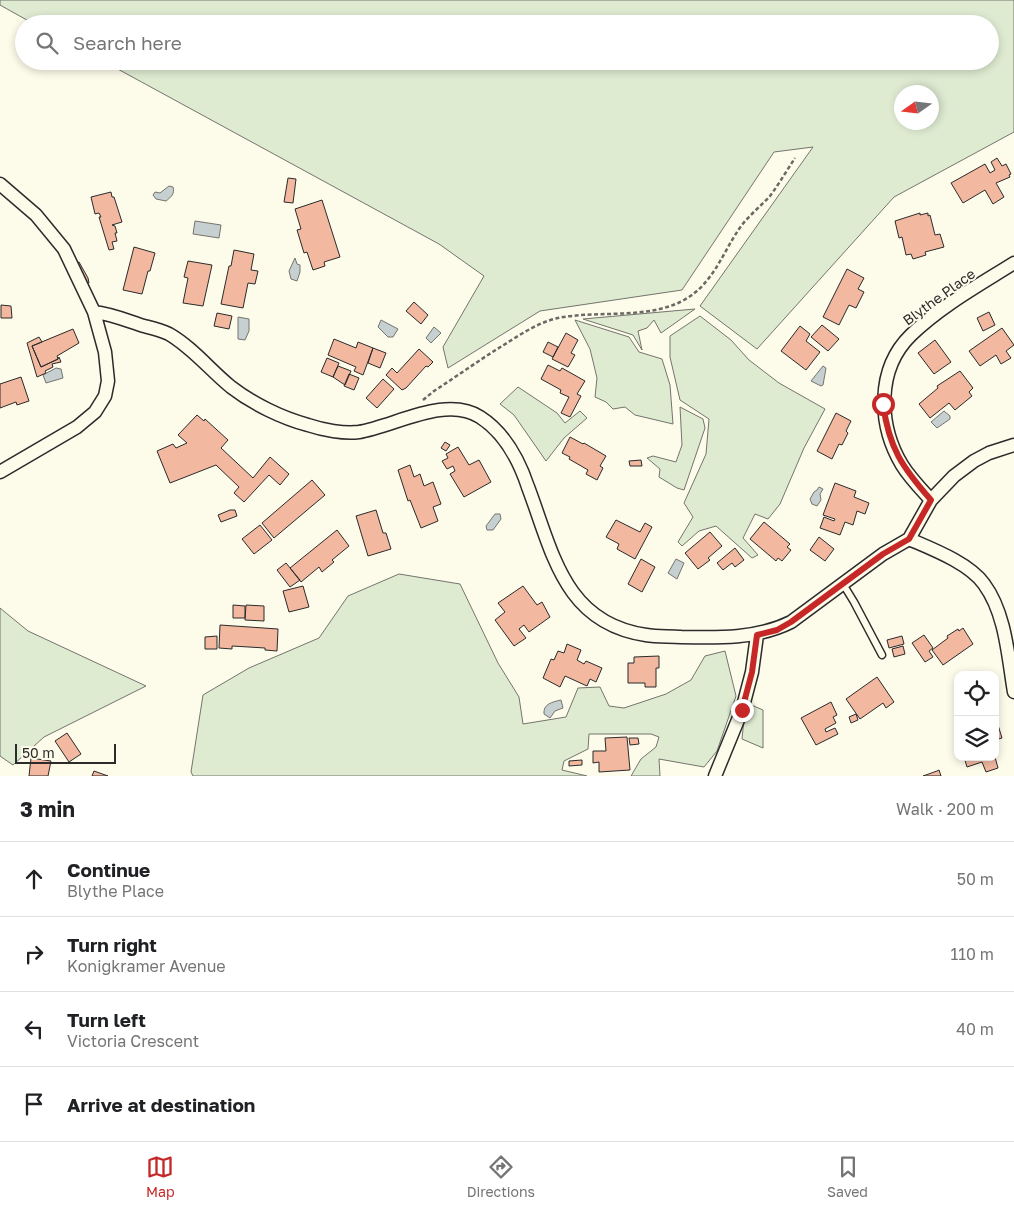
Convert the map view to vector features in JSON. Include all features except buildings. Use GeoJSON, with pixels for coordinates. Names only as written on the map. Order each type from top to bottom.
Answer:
{"type":"FeatureCollection","features":[{"type":"Feature","properties":{"kind":"street"},"geometry":{"type":"LineString","coordinates":[[0,184],[36,215],[64,248],[94,312],[105,352],[108,380],[105,396],[96,412],[77,427],[0,471]]}},
{"type":"Feature","properties":{"kind":"street","name":"Blythe Place"},"geometry":{"type":"LineString","coordinates":[[931,500],[902,465],[892,445],[883,404],[885,383],[895,355],[910,336],[945,308],[1014,263]]}},
{"type":"Feature","properties":{"kind":"street"},"geometry":{"type":"LineString","coordinates":[[94,312],[167,333],[190,348],[243,396],[308,426],[335,431],[358,432],[442,410],[463,410],[479,416],[504,438],[522,470],[558,567],[569,589],[590,612],[615,627],[646,635],[704,638],[757,635],[777,630],[791,622],[883,554],[909,539],[931,500],[954,476],[974,461],[1014,445]]}},
{"type":"Feature","properties":{"kind":"street"},"geometry":{"type":"LineString","coordinates":[[909,539],[950,558],[984,583],[996,604],[1003,629],[1014,692]]}},
{"type":"Feature","properties":{"kind":"street"},"geometry":{"type":"LineString","coordinates":[[715,776],[742,710],[752,672],[757,635]]}},
{"type":"Feature","properties":{"kind":"lane"},"geometry":{"type":"LineString","coordinates":[[843,584],[882,655]]}},
{"type":"Feature","properties":{"kind":"path"},"geometry":{"type":"LineString","coordinates":[[419,403],[479,361],[541,324],[556,319],[585,314],[648,311],[684,300],[695,293],[709,279],[738,230],[771,194],[795,158]]}},
{"type":"Feature","properties":{"kind":"green space"},"geometry":{"type":"Polygon","coordinates":[[[0,0],[1014,0],[1014,132],[894,197],[757,349],[700,306],[813,147],[774,152],[682,290],[540,311],[448,368],[443,347],[484,276],[439,244],[120,70],[999,70],[999,15],[18,15],[0,5],[0,0]]]}},
{"type":"Feature","properties":{"kind":"green space"},"geometry":{"type":"Polygon","coordinates":[[[695,309],[661,333],[654,320],[647,328],[638,331],[642,350],[633,335],[583,319],[695,309]]]}},
{"type":"Feature","properties":{"kind":"green space"},"geometry":{"type":"Polygon","coordinates":[[[700,316],[731,340],[749,360],[779,383],[825,409],[804,448],[780,504],[768,519],[755,514],[743,538],[758,555],[752,558],[716,526],[699,531],[682,546],[678,542],[693,517],[684,503],[706,454],[709,419],[680,400],[670,357],[670,336],[700,316]]]}},
{"type":"Feature","properties":{"kind":"green space"},"geometry":{"type":"Polygon","coordinates":[[[575,320],[629,337],[639,352],[662,359],[670,385],[673,424],[635,415],[625,407],[613,409],[606,402],[595,397],[597,378],[590,349],[575,320]]]}},
{"type":"Feature","properties":{"kind":"green space"},"geometry":{"type":"Polygon","coordinates":[[[518,387],[557,413],[565,423],[580,411],[587,418],[564,438],[546,461],[514,415],[500,404],[518,387]]]}},
{"type":"Feature","properties":{"kind":"green space"},"geometry":{"type":"Polygon","coordinates":[[[680,407],[703,419],[705,428],[684,490],[659,477],[660,469],[647,458],[653,456],[676,462],[682,445],[680,407]]]}},
{"type":"Feature","properties":{"kind":"green space"},"geometry":{"type":"Polygon","coordinates":[[[399,574],[460,584],[498,663],[519,697],[523,724],[566,717],[578,688],[600,687],[609,706],[624,708],[666,694],[691,680],[705,656],[725,651],[736,696],[717,751],[704,767],[659,759],[660,776],[631,776],[641,759],[656,747],[659,737],[651,734],[589,734],[588,749],[564,761],[562,770],[587,776],[193,776],[191,772],[203,695],[249,668],[319,638],[348,596],[399,574]]]}},
{"type":"Feature","properties":{"kind":"green space"},"geometry":{"type":"Polygon","coordinates":[[[0,608],[28,631],[146,686],[44,737],[13,765],[0,756],[0,608]]]}},
{"type":"Feature","properties":{"kind":"green space"},"geometry":{"type":"Polygon","coordinates":[[[749,704],[763,710],[763,748],[742,739],[744,719],[749,704]]]}},
{"type":"Feature","properties":{"kind":"shaded area"},"geometry":{"type":"Polygon","coordinates":[[[169,186],[173,187],[171,197],[166,201],[156,199],[153,195],[155,192],[160,193],[169,186]]]}},
{"type":"Feature","properties":{"kind":"shaded area"},"geometry":{"type":"Polygon","coordinates":[[[195,221],[221,225],[219,238],[193,234],[195,221]]]}},
{"type":"Feature","properties":{"kind":"shaded area"},"geometry":{"type":"Polygon","coordinates":[[[295,258],[297,264],[300,265],[297,281],[291,279],[289,271],[295,258]]]}},
{"type":"Feature","properties":{"kind":"shaded area"},"geometry":{"type":"Polygon","coordinates":[[[238,317],[249,319],[249,331],[245,340],[238,339],[238,317]]]}},
{"type":"Feature","properties":{"kind":"shaded area"},"geometry":{"type":"Polygon","coordinates":[[[381,320],[398,329],[393,337],[388,337],[378,327],[381,320]]]}},
{"type":"Feature","properties":{"kind":"shaded area"},"geometry":{"type":"Polygon","coordinates":[[[434,327],[441,333],[431,343],[426,338],[434,327]]]}},
{"type":"Feature","properties":{"kind":"shaded area"},"geometry":{"type":"Polygon","coordinates":[[[823,366],[826,368],[823,385],[821,386],[811,381],[823,366]]]}},
{"type":"Feature","properties":{"kind":"shaded area"},"geometry":{"type":"Polygon","coordinates":[[[56,368],[61,369],[63,378],[46,383],[43,375],[56,368]]]}},
{"type":"Feature","properties":{"kind":"shaded area"},"geometry":{"type":"Polygon","coordinates":[[[944,411],[950,416],[950,419],[937,428],[931,422],[944,411]]]}},
{"type":"Feature","properties":{"kind":"shaded area"},"geometry":{"type":"Polygon","coordinates":[[[819,487],[823,489],[820,494],[821,500],[817,506],[812,504],[810,499],[819,487]]]}},
{"type":"Feature","properties":{"kind":"shaded area"},"geometry":{"type":"Polygon","coordinates":[[[495,514],[500,514],[501,519],[493,530],[487,530],[486,526],[495,514]]]}},
{"type":"Feature","properties":{"kind":"shaded area"},"geometry":{"type":"Polygon","coordinates":[[[676,559],[684,563],[677,579],[668,573],[676,559]]]}},
{"type":"Feature","properties":{"kind":"shaded area"},"geometry":{"type":"Polygon","coordinates":[[[561,700],[563,708],[555,711],[550,718],[544,714],[547,706],[561,700]]]}},
{"type":"Feature","properties":{"kind":"route"},"geometry":{"type":"LineString","coordinates":[[742,710],[752,672],[757,635],[777,630],[791,622],[883,554],[909,539],[931,500],[902,465],[892,445],[883,404]]}}]}
